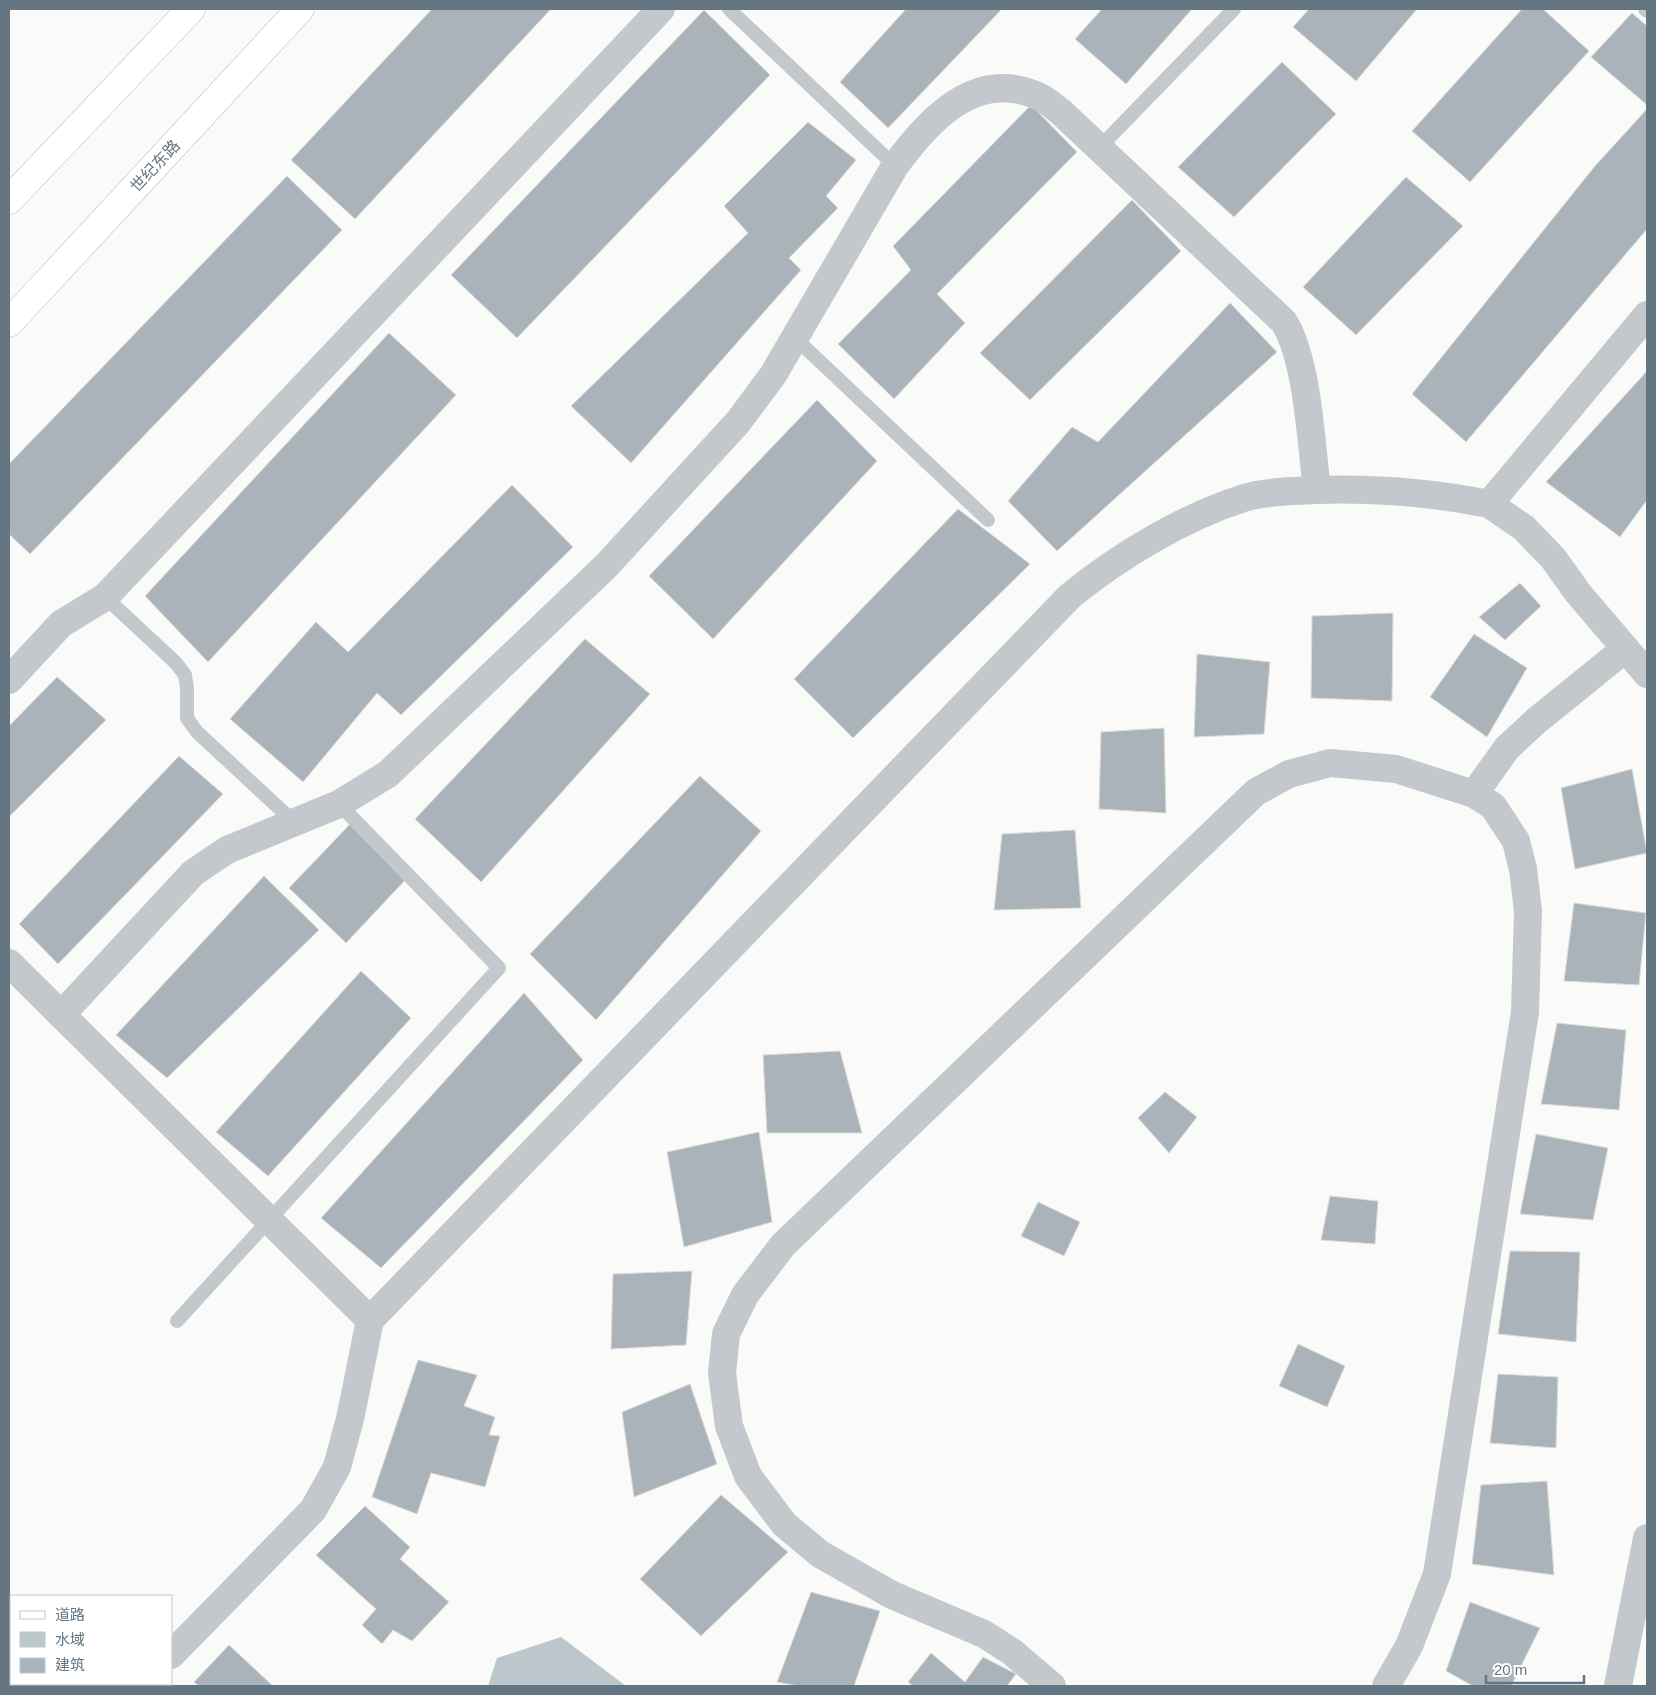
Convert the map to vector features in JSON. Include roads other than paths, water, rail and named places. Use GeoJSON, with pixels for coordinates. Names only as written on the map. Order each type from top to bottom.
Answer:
{"type":"FeatureCollection","features":[{"type":"Feature","properties":{"kind":"main road"},"geometry":{"type":"LineString","coordinates":[[9,200],[191,9]]}},
{"type":"Feature","properties":{"kind":"main road","name":"世纪东路"},"geometry":{"type":"LineString","coordinates":[[9,323],[300,9]]}},
{"type":"Feature","properties":{"kind":"street"},"geometry":{"type":"LineString","coordinates":[[9,680],[61,624],[105,597],[661,9]]}},
{"type":"Feature","properties":{"kind":"street"},"geometry":{"type":"LineString","coordinates":[[61,1015],[193,873],[227,850],[293,821],[339,804],[388,774],[607,565],[738,422],[773,375],[895,166],[918,134],[954,104],[977,92],[1001,87],[1018,89],[1040,97],[1061,112],[1284,322],[1291,333],[1300,365],[1317,490]]}},
{"type":"Feature","properties":{"kind":"street"},"geometry":{"type":"LineString","coordinates":[[1489,504],[1647,315]]}},
{"type":"Feature","properties":{"kind":"street"},"geometry":{"type":"LineString","coordinates":[[172,1654],[313,1510],[337,1467],[350,1419],[370,1320],[1070,596],[1098,573],[1178,526],[1213,509],[1246,497],[1317,490],[1446,495],[1489,504],[1524,528],[1553,558],[1578,593],[1647,674]]}},
{"type":"Feature","properties":{"kind":"street"},"geometry":{"type":"LineString","coordinates":[[1474,794],[1507,748],[1625,649]]}},
{"type":"Feature","properties":{"kind":"street"},"geometry":{"type":"LineString","coordinates":[[1052,1686],[1012,1652],[984,1634],[892,1595],[820,1554],[784,1524],[748,1476],[729,1426],[722,1373],[726,1334],[745,1294],[783,1245],[1256,792],[1289,774],[1330,763],[1396,769],[1474,794],[1493,806],[1516,841],[1523,869],[1528,911],[1525,1012],[1438,1574],[1409,1646],[1386,1686]]}},
{"type":"Feature","properties":{"kind":"street"},"geometry":{"type":"LineString","coordinates":[[9,964],[370,1320]]}},
{"type":"Feature","properties":{"kind":"street"},"geometry":{"type":"LineString","coordinates":[[1618,1686],[1647,1538]]}},
{"type":"Feature","properties":{"kind":"lane"},"geometry":{"type":"LineString","coordinates":[[729,9],[895,166]]}},
{"type":"Feature","properties":{"kind":"lane"},"geometry":{"type":"LineString","coordinates":[[1099,148],[1234,9]]}},
{"type":"Feature","properties":{"kind":"lane"},"geometry":{"type":"LineString","coordinates":[[795,338],[988,520]]}},
{"type":"Feature","properties":{"kind":"lane"},"geometry":{"type":"LineString","coordinates":[[105,597],[176,663],[185,675],[187,718],[197,732],[293,821]]}},
{"type":"Feature","properties":{"kind":"lane"},"geometry":{"type":"LineString","coordinates":[[177,1321],[499,968],[339,804]]}},
{"type":"Feature","properties":{"kind":"water"},"geometry":{"type":"Polygon","coordinates":[[[561,1637],[626,1686],[488,1686],[497,1658],[561,1637]]]}}]}
